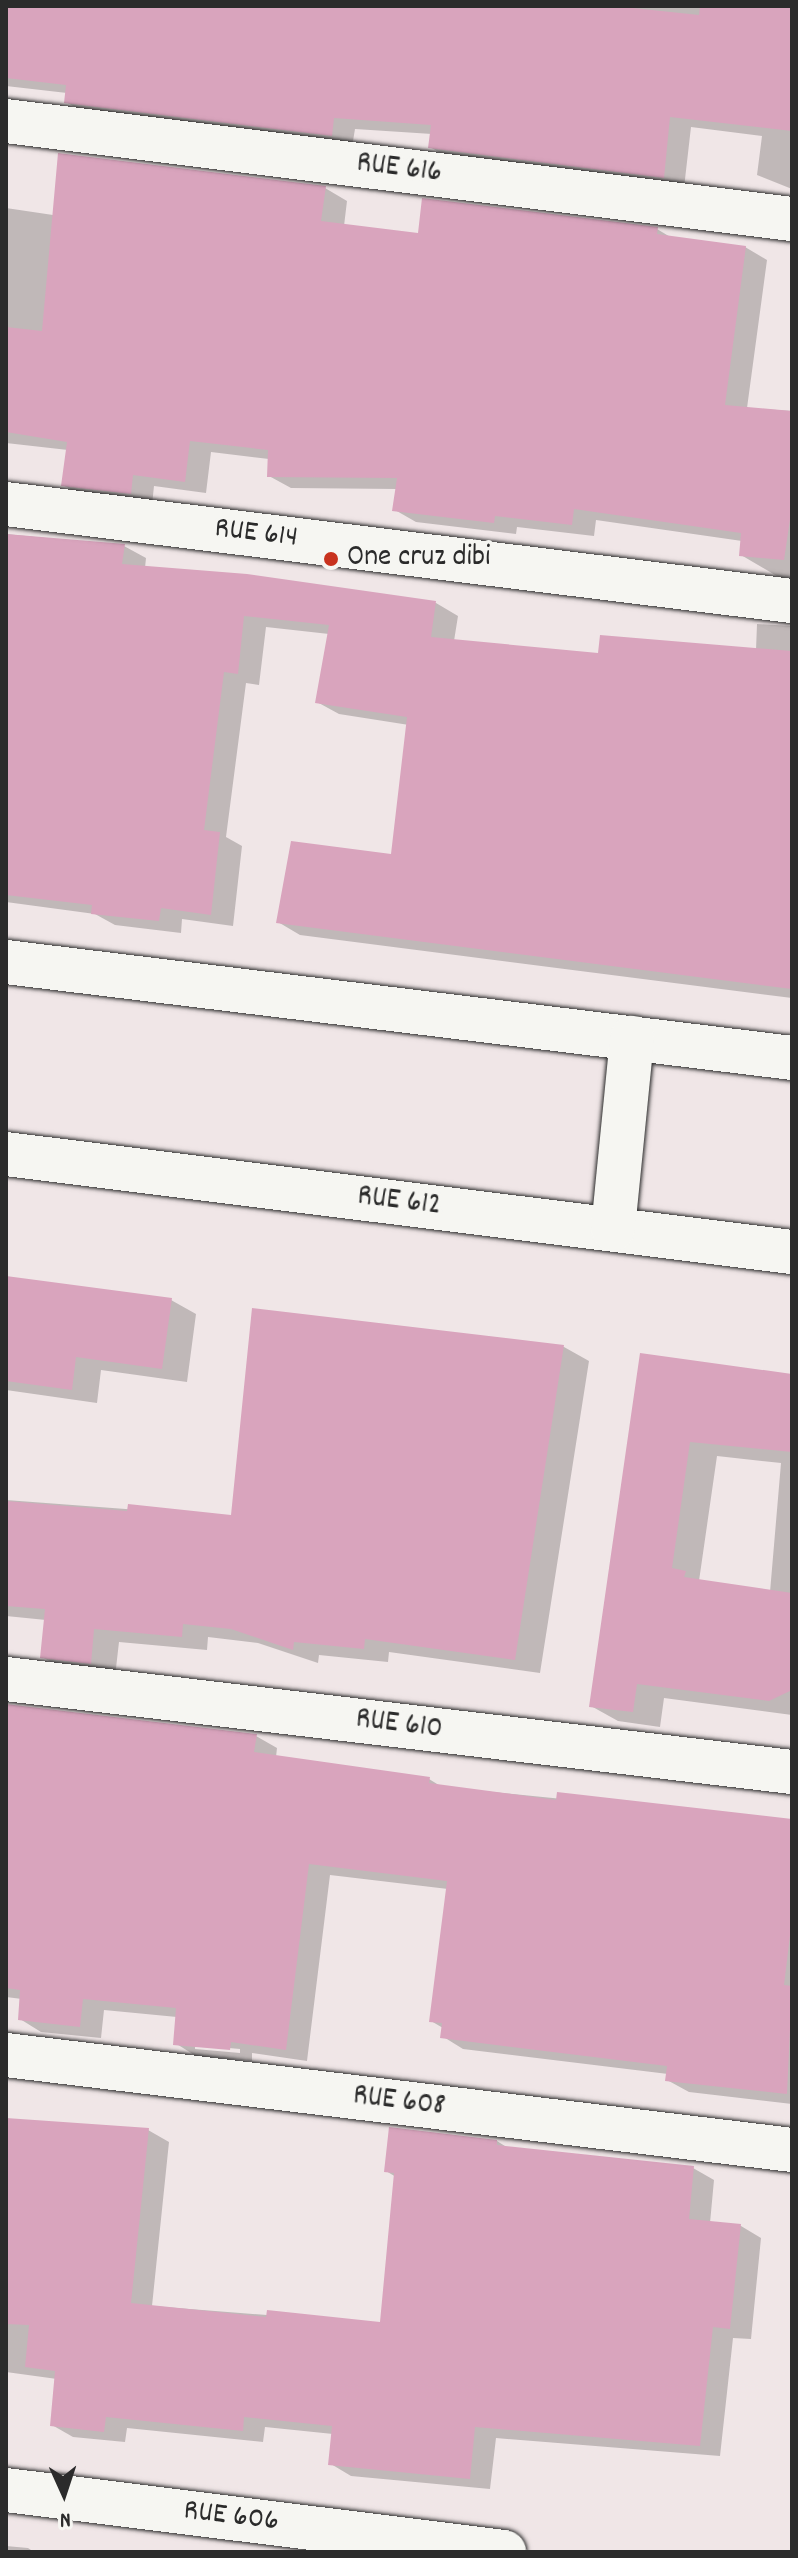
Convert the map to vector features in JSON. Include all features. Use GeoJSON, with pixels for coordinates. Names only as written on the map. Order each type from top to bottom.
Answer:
{"type":"FeatureCollection","features":[{"type":"Feature","properties":{"kind":"street","name":"RUE 616"},"geometry":{"type":"LineString","coordinates":[[6,121],[792,219]]}},
{"type":"Feature","properties":{"kind":"street","name":"RUE 614"},"geometry":{"type":"LineString","coordinates":[[6,504],[792,601]]}},
{"type":"Feature","properties":{"kind":"street"},"geometry":{"type":"LineString","coordinates":[[6,962],[792,1058]]}},
{"type":"Feature","properties":{"kind":"street"},"geometry":{"type":"LineString","coordinates":[[613,1229],[632,1038]]}},
{"type":"Feature","properties":{"kind":"street","name":"RUE 612"},"geometry":{"type":"LineString","coordinates":[[6,1154],[792,1252]]}},
{"type":"Feature","properties":{"kind":"street","name":"RUE 610"},"geometry":{"type":"LineString","coordinates":[[6,1679],[792,1772]]}},
{"type":"Feature","properties":{"kind":"street","name":"RUE 608"},"geometry":{"type":"LineString","coordinates":[[6,2055],[792,2150]]}},
{"type":"Feature","properties":{"kind":"street","name":"RUE 606"},"geometry":{"type":"LineString","coordinates":[[6,2490],[504,2552]]}},
{"type":"Feature","properties":{"kind":"building"},"geometry":{"type":"Polygon","coordinates":[[[6,6],[614,6],[699,15],[700,6],[792,6],[792,131],[670,117],[664,178],[428,148],[431,125],[334,118],[332,136],[64,103],[66,85],[6,78],[6,6]]]}},
{"type":"Feature","properties":{"kind":"building"},"geometry":{"type":"Polygon","coordinates":[[[58,153],[326,186],[321,221],[418,233],[422,198],[658,227],[657,234],[746,246],[725,405],[792,411],[792,506],[784,560],[739,556],[741,533],[574,509],[572,525],[495,516],[494,523],[392,511],[397,478],[267,477],[268,450],[190,441],[185,482],[133,475],[131,494],[61,486],[67,442],[6,432],[6,327],[42,331],[58,153]]]}},
{"type":"Feature","properties":{"kind":"building"},"geometry":{"type":"Polygon","coordinates":[[[6,534],[125,544],[122,564],[247,574],[436,601],[431,637],[598,653],[600,635],[792,651],[792,989],[276,923],[291,841],[391,854],[407,717],[315,703],[329,625],[244,616],[238,674],[224,672],[204,830],[220,832],[211,915],[161,908],[159,921],[91,914],[92,905],[6,895],[6,534]]]}},
{"type":"Feature","properties":{"kind":"building"},"geometry":{"type":"Polygon","coordinates":[[[6,1276],[172,1298],[162,1369],[76,1357],[72,1390],[6,1381],[6,1276]]]}},
{"type":"Feature","properties":{"kind":"building"},"geometry":{"type":"Polygon","coordinates":[[[252,1308],[564,1345],[515,1660],[365,1639],[364,1649],[294,1642],[293,1650],[231,1629],[183,1624],[182,1637],[94,1629],[91,1664],[40,1658],[45,1609],[6,1606],[6,1501],[127,1511],[128,1504],[231,1515],[252,1308]]]}},
{"type":"Feature","properties":{"kind":"building"},"geometry":{"type":"Polygon","coordinates":[[[640,1353],[792,1374],[792,1452],[690,1442],[672,1568],[686,1571],[684,1577],[792,1593],[792,1690],[769,1701],[637,1684],[633,1712],[589,1707],[640,1353]]]}},
{"type":"Feature","properties":{"kind":"building"},"geometry":{"type":"Polygon","coordinates":[[[6,1704],[257,1734],[254,1752],[430,1777],[429,1783],[556,1800],[557,1792],[792,1819],[792,1919],[784,1985],[792,1986],[787,2094],[665,2081],[667,2066],[440,2038],[442,2023],[429,2022],[447,1881],[309,1864],[286,2050],[231,2042],[230,2050],[173,2045],[176,2008],[83,1999],[80,2027],[18,2020],[20,1990],[6,1988],[6,1704]]]}},
{"type":"Feature","properties":{"kind":"building"},"geometry":{"type":"Polygon","coordinates":[[[6,2118],[149,2128],[131,2303],[266,2317],[267,2310],[380,2322],[394,2173],[384,2172],[389,2127],[497,2140],[497,2145],[694,2166],[689,2219],[741,2224],[730,2329],[713,2327],[700,2446],[475,2427],[470,2479],[328,2465],[332,2426],[244,2417],[243,2431],[106,2417],[104,2432],[50,2426],[55,2371],[25,2367],[29,2325],[6,2324],[6,2118]]]}},
{"type":"Feature","properties":{"kind":"place","name":"One cruz dibi"},"geometry":{"type":"Point","coordinates":[331,559]}}]}
